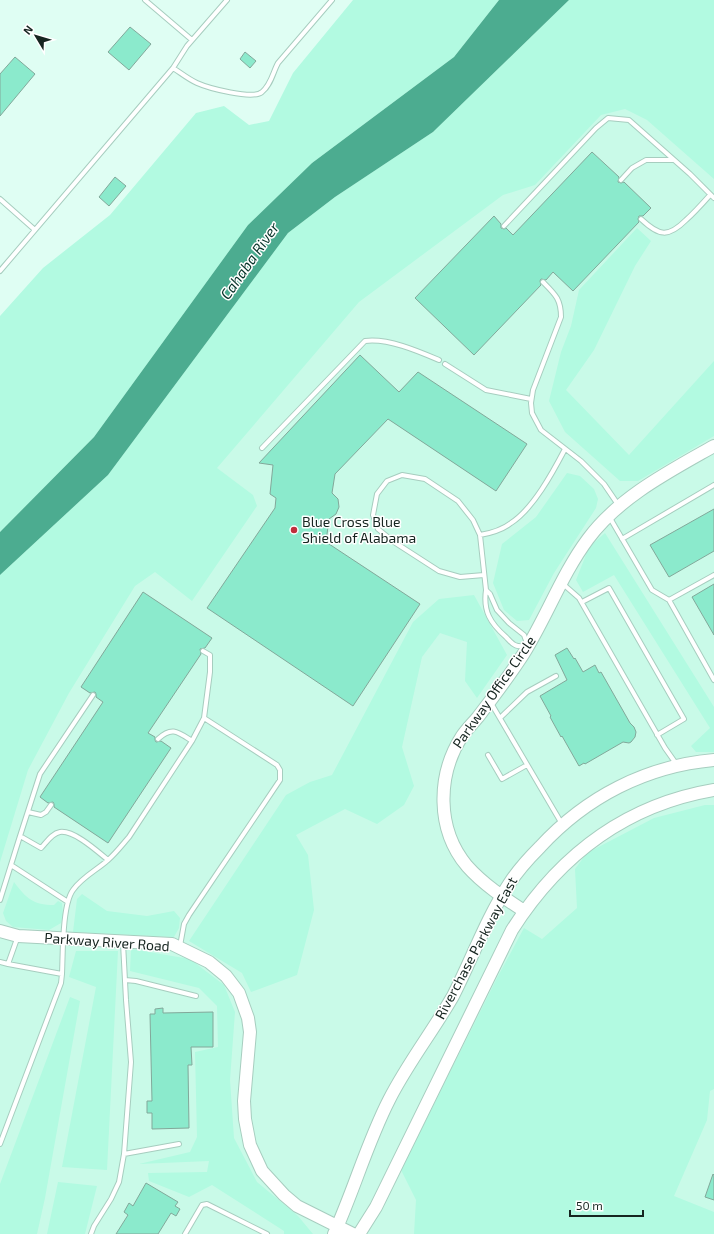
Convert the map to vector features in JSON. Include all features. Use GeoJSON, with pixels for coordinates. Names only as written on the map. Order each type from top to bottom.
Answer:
{"type":"FeatureCollection","features":[{"type":"Feature","properties":{"kind":"street","name":"Parkway Office Circle"},"geometry":{"type":"LineString","coordinates":[[524,911],[482,881],[467,865],[458,852],[447,828],[443,803],[445,774],[453,753],[463,735],[490,701],[528,646],[575,558],[588,539],[619,506],[638,491],[714,446]]}},
{"type":"Feature","properties":{"kind":"street","name":"Riverchase Parkway East"},"geometry":{"type":"LineString","coordinates":[[336,1230],[389,1100],[448,1003],[502,896],[517,872],[562,824],[592,802],[618,787],[677,765],[714,760]]}},
{"type":"Feature","properties":{"kind":"street","name":"Riverchase Parkway East"},"geometry":{"type":"LineString","coordinates":[[359,1234],[376,1207],[512,930],[532,900],[557,871],[577,853],[601,835],[624,821],[650,808],[694,794],[714,790]]}},
{"type":"Feature","properties":{"kind":"street","name":"Parkway River Road"},"geometry":{"type":"LineString","coordinates":[[0,931],[18,936],[172,944],[209,962],[226,976],[239,993],[245,1005],[248,1018],[250,1032],[244,1101],[245,1119],[250,1146],[262,1171],[284,1195],[297,1206],[336,1230],[353,1234]]}},
{"type":"Feature","properties":{"kind":"lane"},"geometry":{"type":"LineString","coordinates":[[145,0],[192,40]]}},
{"type":"Feature","properties":{"kind":"lane"},"geometry":{"type":"LineString","coordinates":[[0,271],[173,68],[192,40],[227,0]]}},
{"type":"Feature","properties":{"kind":"lane"},"geometry":{"type":"LineString","coordinates":[[173,68],[197,83],[246,96],[258,95],[269,83],[273,71],[278,63],[332,0]]}},
{"type":"Feature","properties":{"kind":"lane"},"geometry":{"type":"LineString","coordinates":[[504,226],[596,128],[608,118],[629,120],[674,160],[712,197],[676,230],[667,233],[651,228],[641,219]]}},
{"type":"Feature","properties":{"kind":"lane"},"geometry":{"type":"LineString","coordinates":[[621,180],[632,168],[646,160],[674,160]]}},
{"type":"Feature","properties":{"kind":"lane"},"geometry":{"type":"LineString","coordinates":[[0,199],[35,230]]}},
{"type":"Feature","properties":{"kind":"lane"},"geometry":{"type":"LineString","coordinates":[[543,282],[558,300],[561,306],[561,317],[533,390],[531,399],[532,413],[541,430],[581,461],[604,484],[619,506]]}},
{"type":"Feature","properties":{"kind":"lane"},"geometry":{"type":"LineString","coordinates":[[262,448],[365,341],[374,340],[399,346],[439,360]]}},
{"type":"Feature","properties":{"kind":"lane"},"geometry":{"type":"LineString","coordinates":[[445,364],[486,390],[531,399]]}},
{"type":"Feature","properties":{"kind":"lane"},"geometry":{"type":"LineString","coordinates":[[480,535],[495,532],[512,523],[523,513],[540,492],[565,449]]}},
{"type":"Feature","properties":{"kind":"lane"},"geometry":{"type":"LineString","coordinates":[[484,575],[460,577],[439,570],[394,542],[378,530],[373,515],[378,494],[387,481],[402,475],[425,479],[458,501],[473,520],[480,535],[486,590],[484,601],[487,615],[500,633],[516,646],[528,646],[524,635],[508,623],[497,610],[490,594],[486,590]]}},
{"type":"Feature","properties":{"kind":"lane"},"geometry":{"type":"LineString","coordinates":[[622,539],[714,485]]}},
{"type":"Feature","properties":{"kind":"lane"},"geometry":{"type":"LineString","coordinates":[[609,516],[652,590],[669,600],[714,680]]}},
{"type":"Feature","properties":{"kind":"lane"},"geometry":{"type":"LineString","coordinates":[[669,600],[714,574]]}},
{"type":"Feature","properties":{"kind":"lane"},"geometry":{"type":"LineString","coordinates":[[562,583],[582,602],[657,735],[677,765]]}},
{"type":"Feature","properties":{"kind":"lane"},"geometry":{"type":"LineString","coordinates":[[582,602],[609,588],[684,719],[657,735]]}},
{"type":"Feature","properties":{"kind":"lane"},"geometry":{"type":"LineString","coordinates":[[0,1144],[61,983],[63,938],[68,902],[78,883],[108,860],[128,837],[192,742],[204,718],[210,672],[210,655],[203,651]]}},
{"type":"Feature","properties":{"kind":"lane"},"geometry":{"type":"LineString","coordinates":[[500,718],[527,692],[556,676]]}},
{"type":"Feature","properties":{"kind":"lane"},"geometry":{"type":"LineString","coordinates":[[0,900],[40,774],[93,695]]}},
{"type":"Feature","properties":{"kind":"lane"},"geometry":{"type":"LineString","coordinates":[[490,701],[562,824]]}},
{"type":"Feature","properties":{"kind":"lane"},"geometry":{"type":"LineString","coordinates":[[180,948],[184,924],[189,914],[280,780],[280,770],[277,765],[204,718]]}},
{"type":"Feature","properties":{"kind":"lane"},"geometry":{"type":"LineString","coordinates":[[158,739],[164,733],[171,731],[177,732],[192,742]]}},
{"type":"Feature","properties":{"kind":"lane"},"geometry":{"type":"LineString","coordinates":[[488,755],[502,779],[527,765]]}},
{"type":"Feature","properties":{"kind":"lane"},"geometry":{"type":"LineString","coordinates":[[28,812],[41,815],[52,805]]}},
{"type":"Feature","properties":{"kind":"lane"},"geometry":{"type":"LineString","coordinates":[[20,836],[41,848],[54,834],[60,832],[68,833],[89,844],[108,860]]}},
{"type":"Feature","properties":{"kind":"lane"},"geometry":{"type":"LineString","coordinates":[[11,865],[68,902]]}},
{"type":"Feature","properties":{"kind":"lane"},"geometry":{"type":"LineString","coordinates":[[8,964],[18,936]]}},
{"type":"Feature","properties":{"kind":"lane"},"geometry":{"type":"LineString","coordinates":[[91,1234],[119,1182],[124,1154],[131,1062],[123,941]]}},
{"type":"Feature","properties":{"kind":"lane"},"geometry":{"type":"LineString","coordinates":[[0,962],[62,974]]}},
{"type":"Feature","properties":{"kind":"lane"},"geometry":{"type":"LineString","coordinates":[[125,980],[136,981],[196,996]]}},
{"type":"Feature","properties":{"kind":"lane"},"geometry":{"type":"LineString","coordinates":[[124,1154],[179,1144]]}},
{"type":"Feature","properties":{"kind":"lane"},"geometry":{"type":"LineString","coordinates":[[185,1234],[202,1205],[208,1204],[267,1234]]}},
{"type":"Feature","properties":{"kind":"shaded area"},"geometry":{"type":"Polygon","coordinates":[[[353,0],[499,0],[454,57],[312,163],[248,225],[94,437],[0,532],[0,316],[43,268],[110,215],[196,113],[224,106],[249,125],[269,121],[293,73],[353,0]]]}},
{"type":"Feature","properties":{"kind":"shaded area"},"geometry":{"type":"Polygon","coordinates":[[[569,0],[714,0],[714,179],[647,120],[625,109],[601,115],[535,185],[503,195],[359,302],[217,468],[253,495],[257,506],[192,601],[155,572],[135,586],[69,693],[28,770],[0,862],[0,575],[108,475],[288,233],[335,197],[433,132],[569,0]]]}},
{"type":"Feature","properties":{"kind":"shaded area"},"geometry":{"type":"Polygon","coordinates":[[[714,0],[714,1234],[0,1234],[0,618],[323,255],[714,0]]]}},
{"type":"Feature","properties":{"kind":"shaded area"},"geometry":{"type":"Polygon","coordinates":[[[637,228],[651,241],[635,266],[594,350],[566,390],[629,455],[714,361],[714,436],[638,481],[620,481],[565,432],[549,401],[561,352],[571,326],[579,290],[637,228]]]}},
{"type":"Feature","properties":{"kind":"shaded area"},"geometry":{"type":"Polygon","coordinates":[[[567,473],[580,476],[594,489],[598,499],[596,508],[554,573],[529,620],[517,621],[504,610],[493,583],[502,544],[536,517],[567,473]]]}},
{"type":"Feature","properties":{"kind":"shaded area"},"geometry":{"type":"Polygon","coordinates":[[[605,533],[714,707],[714,752],[696,752],[691,746],[710,728],[614,575],[583,592],[576,580],[589,547],[605,533]]]}},
{"type":"Feature","properties":{"kind":"shaded area"},"geometry":{"type":"Polygon","coordinates":[[[474,595],[507,655],[477,698],[465,681],[467,642],[440,633],[422,657],[402,747],[414,786],[404,805],[377,824],[345,809],[296,835],[308,855],[314,910],[297,975],[251,992],[242,973],[189,941],[286,795],[310,782],[332,775],[413,622],[439,599],[474,595]]]}},
{"type":"Feature","properties":{"kind":"shaded area"},"geometry":{"type":"Polygon","coordinates":[[[705,805],[714,805],[714,1089],[710,1091],[707,1120],[674,1196],[714,1212],[714,1234],[414,1234],[416,1200],[401,1170],[497,978],[524,928],[542,939],[577,908],[575,869],[587,853],[654,818],[705,805]]]}},
{"type":"Feature","properties":{"kind":"shaded area"},"geometry":{"type":"Polygon","coordinates":[[[14,882],[26,896],[35,902],[47,905],[54,905],[58,901],[62,903],[63,915],[61,923],[49,930],[13,927],[6,921],[3,913],[14,882]]]}},
{"type":"Feature","properties":{"kind":"shaded area"},"geometry":{"type":"Polygon","coordinates":[[[82,894],[107,911],[147,916],[174,911],[180,918],[179,928],[174,937],[73,932],[77,899],[82,894]]]}},
{"type":"Feature","properties":{"kind":"shaded area"},"geometry":{"type":"Polygon","coordinates":[[[131,949],[190,959],[224,985],[235,1012],[230,1080],[234,1138],[257,1182],[298,1216],[313,1234],[284,1234],[284,1231],[212,1185],[189,1197],[149,1181],[148,1173],[207,1172],[209,1161],[139,1164],[190,1152],[197,1137],[195,1052],[218,1047],[217,1006],[199,988],[130,971],[131,949]]]}},
{"type":"Feature","properties":{"kind":"shaded area"},"geometry":{"type":"Polygon","coordinates":[[[76,951],[118,951],[107,1170],[62,1167],[96,987],[69,977],[76,951]]]}},
{"type":"Feature","properties":{"kind":"shaded area"},"geometry":{"type":"Polygon","coordinates":[[[70,997],[80,1001],[45,1198],[37,1234],[0,1234],[0,1184],[70,997]]]}},
{"type":"Feature","properties":{"kind":"shaded area"},"geometry":{"type":"Polygon","coordinates":[[[58,1182],[97,1186],[85,1234],[47,1234],[58,1182]]]}},
{"type":"Feature","properties":{"kind":"water","name":"Cahaba River"},"geometry":{"type":"Polygon","coordinates":[[[499,0],[569,0],[433,132],[335,197],[288,233],[108,475],[0,575],[0,532],[94,437],[248,225],[312,163],[454,57],[499,0]]]}},
{"type":"Feature","properties":{"kind":"building"},"geometry":{"type":"Polygon","coordinates":[[[130,27],[151,44],[129,70],[108,52],[130,27]]]}},
{"type":"Feature","properties":{"kind":"building"},"geometry":{"type":"Polygon","coordinates":[[[245,52],[256,61],[250,68],[240,59],[245,52]]]}},
{"type":"Feature","properties":{"kind":"building"},"geometry":{"type":"Polygon","coordinates":[[[15,57],[35,74],[0,116],[0,74],[15,57]]]}},
{"type":"Feature","properties":{"kind":"building"},"geometry":{"type":"Polygon","coordinates":[[[592,152],[619,177],[618,182],[624,182],[651,208],[643,216],[639,216],[639,222],[573,291],[553,272],[546,280],[541,279],[541,285],[474,355],[415,298],[494,216],[501,224],[501,228],[506,228],[513,235],[592,152]]]}},
{"type":"Feature","properties":{"kind":"building"},"geometry":{"type":"Polygon","coordinates":[[[115,177],[126,186],[109,206],[99,197],[115,177]]]}},
{"type":"Feature","properties":{"kind":"building","name":"Blue Cross Blue Shield of Alabama"},"geometry":{"type":"Polygon","coordinates":[[[360,355],[399,392],[418,372],[527,444],[496,491],[388,419],[335,474],[332,493],[338,499],[339,507],[336,514],[329,519],[326,542],[420,604],[353,706],[207,608],[275,508],[276,498],[270,494],[273,465],[259,463],[360,355]]]}},
{"type":"Feature","properties":{"kind":"building"},"geometry":{"type":"Polygon","coordinates":[[[714,509],[714,551],[669,577],[650,545],[714,509]]]}},
{"type":"Feature","properties":{"kind":"building"},"geometry":{"type":"Polygon","coordinates":[[[714,584],[714,635],[692,597],[714,584]]]}},
{"type":"Feature","properties":{"kind":"building"},"geometry":{"type":"Polygon","coordinates":[[[143,592],[212,638],[205,648],[200,649],[201,654],[148,733],[155,737],[156,742],[161,741],[171,748],[108,843],[54,807],[53,802],[48,803],[40,797],[103,702],[96,697],[95,692],[90,693],[81,687],[143,592]]]}},
{"type":"Feature","properties":{"kind":"building"},"geometry":{"type":"Polygon","coordinates":[[[567,648],[583,672],[595,665],[599,673],[601,672],[636,732],[635,737],[631,742],[623,742],[579,766],[562,736],[561,737],[540,696],[567,680],[555,655],[567,648]]]}},
{"type":"Feature","properties":{"kind":"building"},"geometry":{"type":"Polygon","coordinates":[[[163,1008],[163,1013],[213,1012],[213,1047],[191,1047],[192,1065],[188,1065],[189,1128],[152,1129],[152,1113],[147,1113],[147,1101],[152,1101],[150,1014],[155,1014],[155,1009],[163,1008]]]}},
{"type":"Feature","properties":{"kind":"building"},"geometry":{"type":"Polygon","coordinates":[[[713,1174],[714,1175],[714,1200],[705,1197],[713,1174]]]}},
{"type":"Feature","properties":{"kind":"building"},"geometry":{"type":"Polygon","coordinates":[[[146,1183],[178,1202],[175,1206],[180,1209],[176,1216],[171,1213],[158,1234],[116,1234],[128,1215],[124,1212],[129,1203],[133,1206],[146,1183]]]}},
{"type":"Feature","properties":{"kind":"place","name":"Blue Cross Blue Shield of Alabama"},"geometry":{"type":"Point","coordinates":[294,530]}}]}
